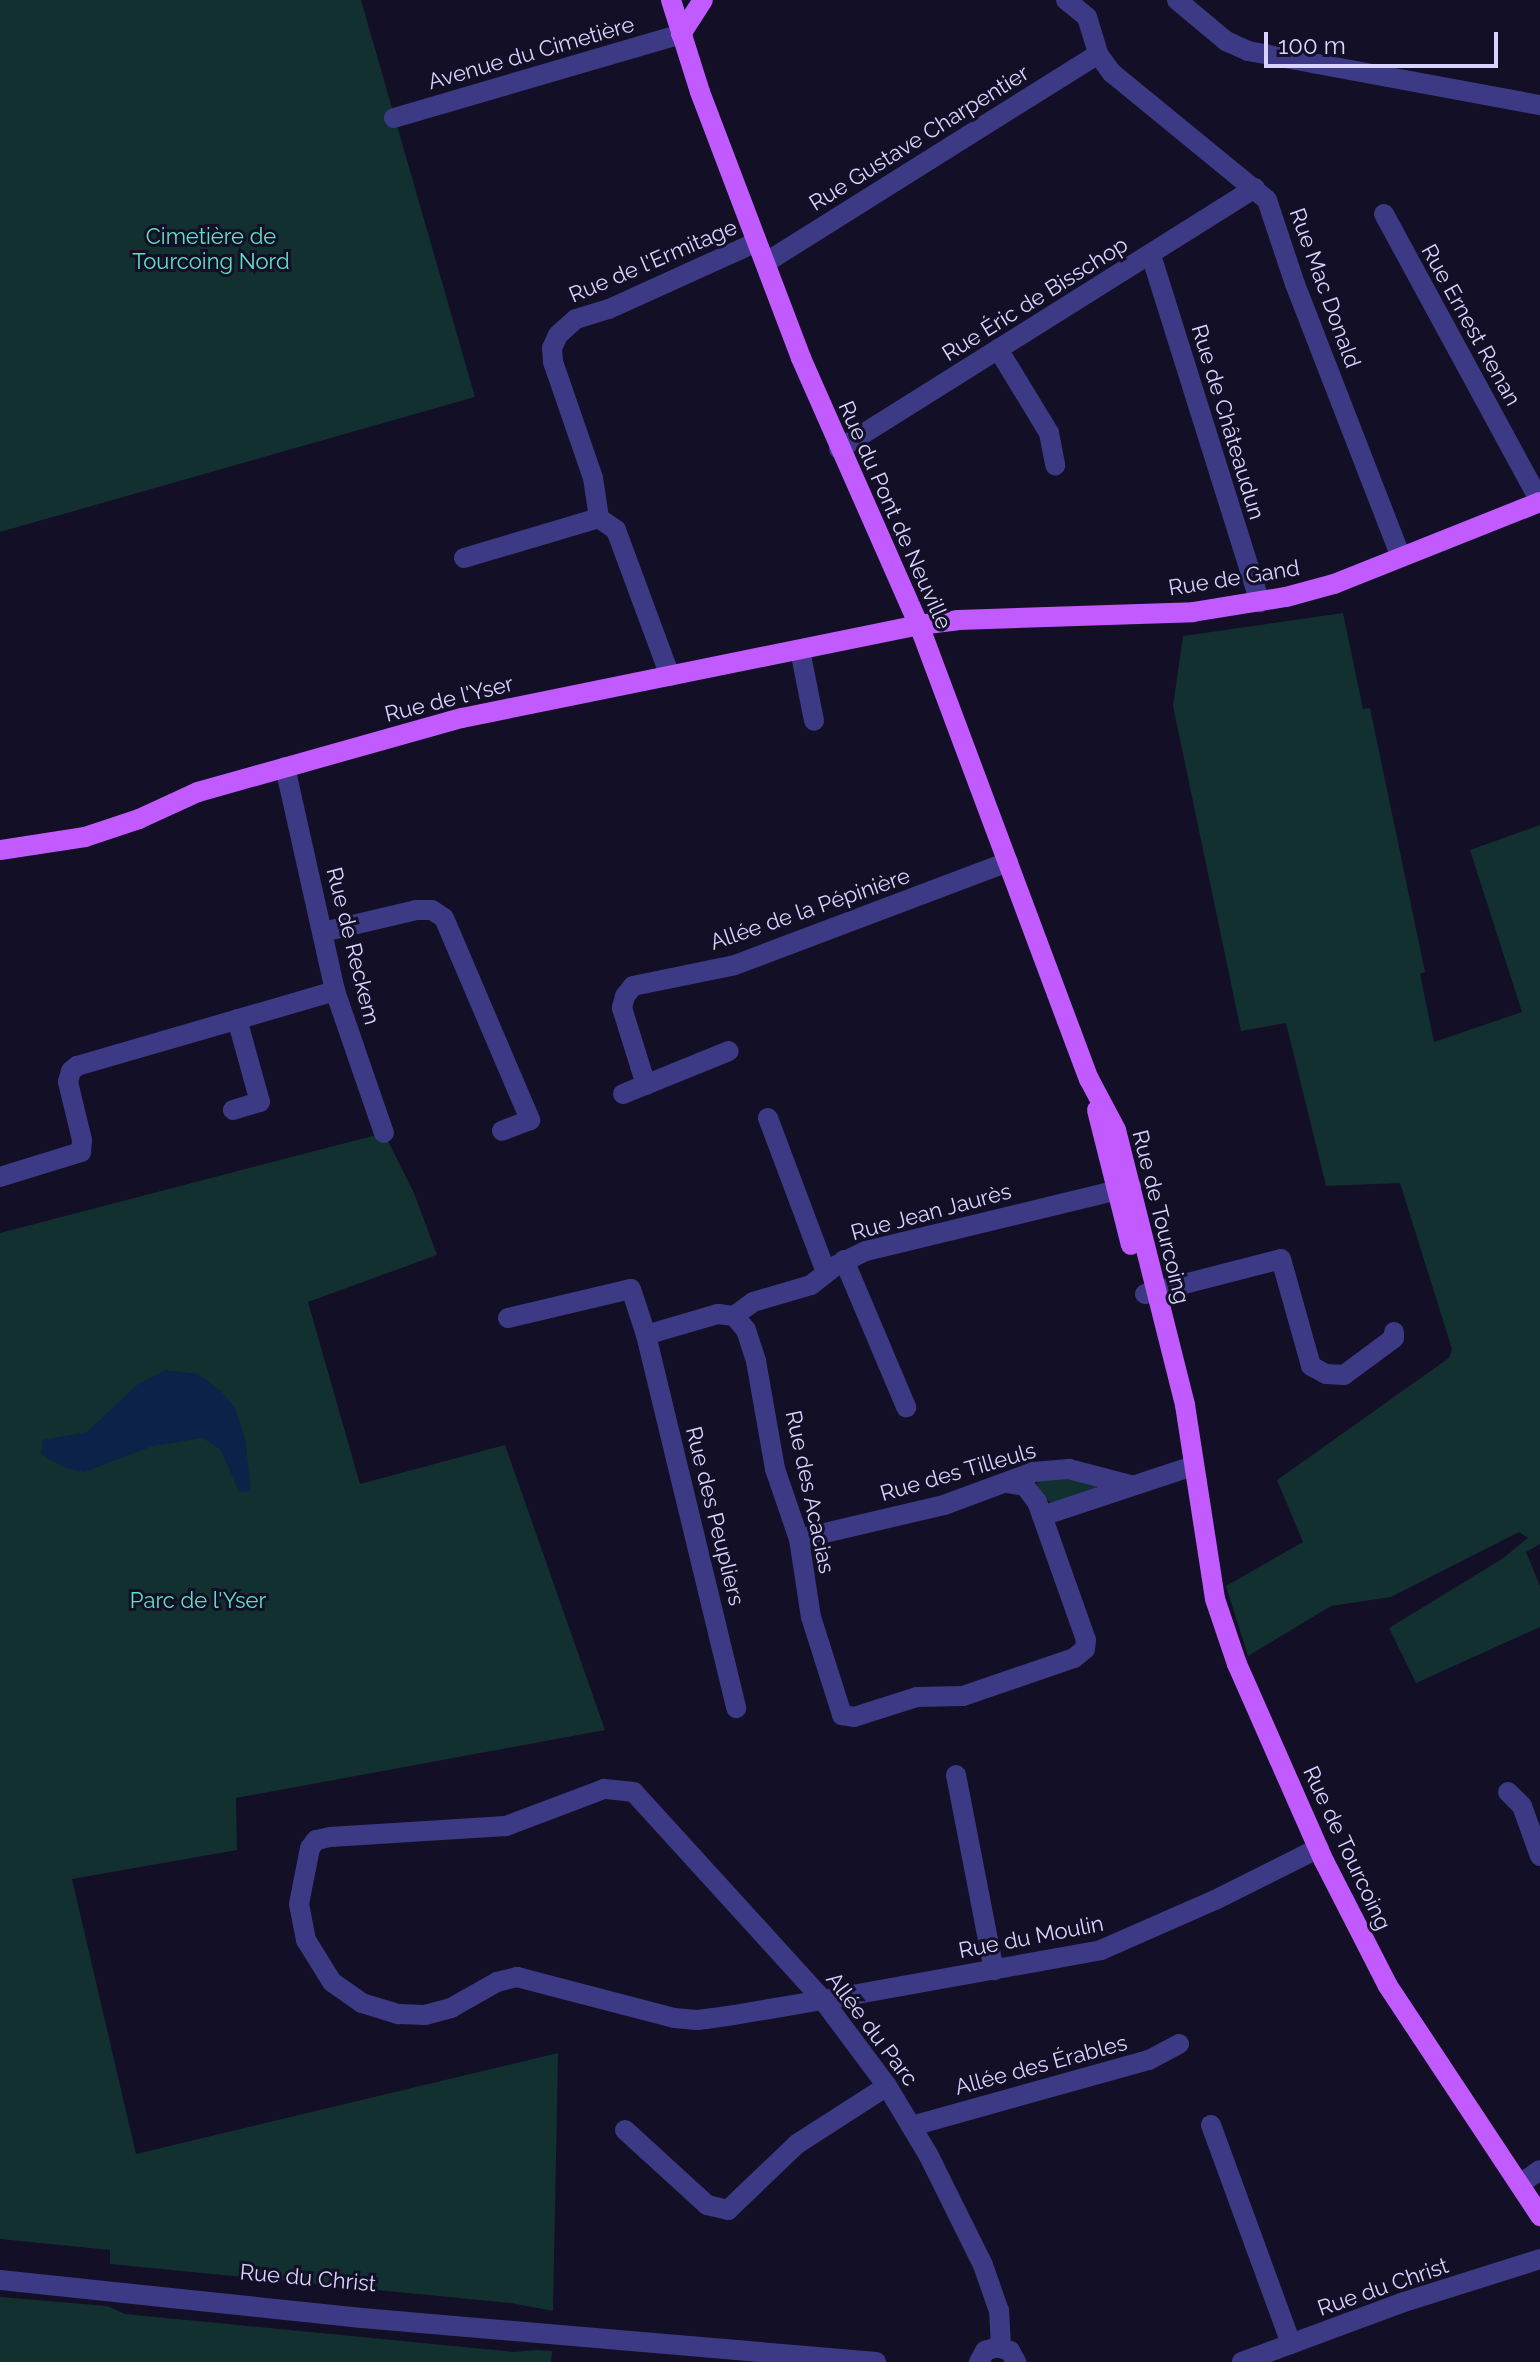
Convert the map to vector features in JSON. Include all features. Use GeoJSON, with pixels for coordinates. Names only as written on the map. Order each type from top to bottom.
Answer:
{"type":"FeatureCollection","features":[{"type":"Feature","properties":{"kind":"main road","name":"Rue du Pont de Neuville"},"geometry":{"type":"LineString","coordinates":[[671,0],[765,263],[839,449],[919,625],[1078,1050]]}},
{"type":"Feature","properties":{"kind":"main road"},"geometry":{"type":"LineString","coordinates":[[681,34],[703,0]]}},
{"type":"Feature","properties":{"kind":"main road","name":"Rue de Gand"},"geometry":{"type":"LineString","coordinates":[[919,625],[958,620],[1177,613],[1260,602],[1318,589],[1540,501]]}},
{"type":"Feature","properties":{"kind":"main road","name":"Rue de l'Yser"},"geometry":{"type":"LineString","coordinates":[[0,850],[85,837],[139,819],[198,792],[462,718],[919,625]]}},
{"type":"Feature","properties":{"kind":"main road","name":"Rue de Tourcoing"},"geometry":{"type":"LineString","coordinates":[[1078,1050],[1124,1189],[1150,1293],[1172,1402],[1193,1466],[1221,1621],[1319,1848],[1388,1986],[1540,2216]]}},
{"type":"Feature","properties":{"kind":"street"},"geometry":{"type":"LineString","coordinates":[[1066,0],[1087,17],[1098,54]]}},
{"type":"Feature","properties":{"kind":"street"},"geometry":{"type":"LineString","coordinates":[[1177,0],[1226,41],[1248,51],[1540,105]]}},
{"type":"Feature","properties":{"kind":"street","name":"Avenue du Cimetière"},"geometry":{"type":"LineString","coordinates":[[394,118],[681,34]]}},
{"type":"Feature","properties":{"kind":"street","name":"Rue Mac Donald"},"geometry":{"type":"LineString","coordinates":[[1098,54],[1112,73],[1267,200],[1295,284],[1401,557]]}},
{"type":"Feature","properties":{"kind":"street","name":"Rue Gustave Charpentier"},"geometry":{"type":"LineString","coordinates":[[765,263],[1098,54]]}},
{"type":"Feature","properties":{"kind":"street","name":"Rue Éric de Bisschop"},"geometry":{"type":"LineString","coordinates":[[839,449],[1255,188]]}},
{"type":"Feature","properties":{"kind":"street","name":"Rue Ernest Renan"},"geometry":{"type":"LineString","coordinates":[[1384,214],[1540,501]]}},
{"type":"Feature","properties":{"kind":"street","name":"Rue de l'Ermitage"},"geometry":{"type":"LineString","coordinates":[[670,676],[616,530],[599,518],[591,472],[551,356],[554,341],[582,315],[609,309],[757,242]]}},
{"type":"Feature","properties":{"kind":"street","name":"Rue de Châteaudun"},"geometry":{"type":"LineString","coordinates":[[1151,255],[1260,602]]}},
{"type":"Feature","properties":{"kind":"street"},"geometry":{"type":"LineString","coordinates":[[998,349],[1045,425],[1052,442],[1055,465]]}},
{"type":"Feature","properties":{"kind":"street"},"geometry":{"type":"LineString","coordinates":[[464,558],[599,518]]}},
{"type":"Feature","properties":{"kind":"street"},"geometry":{"type":"LineString","coordinates":[[800,650],[814,721]]}},
{"type":"Feature","properties":{"kind":"street","name":"Rue de Reckem"},"geometry":{"type":"LineString","coordinates":[[285,767],[335,991],[384,1133]]}},
{"type":"Feature","properties":{"kind":"street","name":"Allée de la Pépinière"},"geometry":{"type":"LineString","coordinates":[[646,1085],[622,1008],[625,996],[633,986],[735,965],[1008,862]]}},
{"type":"Feature","properties":{"kind":"street"},"geometry":{"type":"LineString","coordinates":[[323,932],[416,910],[432,910],[444,918],[530,1120],[502,1131]]}},
{"type":"Feature","properties":{"kind":"street"},"geometry":{"type":"LineString","coordinates":[[0,1177],[79,1154],[82,1140],[68,1082],[73,1069],[335,991]]}},
{"type":"Feature","properties":{"kind":"street"},"geometry":{"type":"LineString","coordinates":[[233,1110],[260,1102],[237,1019]]}},
{"type":"Feature","properties":{"kind":"street"},"geometry":{"type":"LineString","coordinates":[[623,1094],[729,1051]]}},
{"type":"Feature","properties":{"kind":"street"},"geometry":{"type":"LineString","coordinates":[[768,1118],[826,1272]]}},
{"type":"Feature","properties":{"kind":"street","name":"Rue Jean Jaurès"},"geometry":{"type":"LineString","coordinates":[[646,1335],[718,1314],[734,1316],[753,1302],[803,1288],[844,1260],[928,1235],[1124,1189]]}},
{"type":"Feature","properties":{"kind":"street"},"geometry":{"type":"LineString","coordinates":[[1150,1293],[1281,1259],[1311,1366],[1332,1375],[1350,1372],[1394,1338],[1394,1332]]}},
{"type":"Feature","properties":{"kind":"street"},"geometry":{"type":"LineString","coordinates":[[844,1260],[906,1407]]}},
{"type":"Feature","properties":{"kind":"street"},"geometry":{"type":"LineString","coordinates":[[508,1318],[631,1289],[646,1335]]}},
{"type":"Feature","properties":{"kind":"street","name":"Rue des Acacias"},"geometry":{"type":"LineString","coordinates":[[734,1316],[746,1330],[756,1361],[775,1469],[799,1539],[811,1617],[842,1715],[854,1717],[917,1697],[963,1696],[1081,1654],[1086,1640],[1042,1516]]}},
{"type":"Feature","properties":{"kind":"street","name":"Rue des Peupliers"},"geometry":{"type":"LineString","coordinates":[[646,1335],[736,1708]]}},
{"type":"Feature","properties":{"kind":"street"},"geometry":{"type":"LineString","coordinates":[[1008,1483],[1031,1491],[1042,1516],[1193,1466]]}},
{"type":"Feature","properties":{"kind":"street","name":"Rue des Tilleuls"},"geometry":{"type":"LineString","coordinates":[[799,1539],[944,1505],[1033,1472],[1062,1469],[1130,1485]]}},
{"type":"Feature","properties":{"kind":"street"},"geometry":{"type":"LineString","coordinates":[[956,1775],[994,1970]]}},
{"type":"Feature","properties":{"kind":"street","name":"Allée du Parc"},"geometry":{"type":"LineString","coordinates":[[310,1848],[316,1840],[330,1837],[506,1826],[604,1789],[624,1789],[647,1804],[823,2000],[887,2086],[912,2126],[983,2265],[999,2311],[1001,2347]]}},
{"type":"Feature","properties":{"kind":"street"},"geometry":{"type":"LineString","coordinates":[[1508,1792],[1522,1806],[1540,1856]]}},
{"type":"Feature","properties":{"kind":"street","name":"Rue du Moulin"},"geometry":{"type":"LineString","coordinates":[[310,1848],[299,1904],[306,1940],[332,1982],[373,2007],[412,2015],[439,2012],[497,1982],[517,1977],[674,2018],[706,2019],[1115,1946],[1319,1848]]}},
{"type":"Feature","properties":{"kind":"street","name":"Allée des Érables"},"geometry":{"type":"LineString","coordinates":[[912,2126],[1149,2060],[1179,2044]]}},
{"type":"Feature","properties":{"kind":"street"},"geometry":{"type":"LineString","coordinates":[[625,2130],[707,2205],[728,2210],[797,2144],[887,2086]]}},
{"type":"Feature","properties":{"kind":"street"},"geometry":{"type":"LineString","coordinates":[[1211,2125],[1291,2344]]}},
{"type":"Feature","properties":{"kind":"street"},"geometry":{"type":"LineString","coordinates":[[1520,2184],[1540,2170]]}},
{"type":"Feature","properties":{"kind":"street","name":"Rue du Christ"},"geometry":{"type":"LineString","coordinates":[[1242,2362],[1404,2302],[1540,2259]]}},
{"type":"Feature","properties":{"kind":"street","name":"Rue du Christ"},"geometry":{"type":"LineString","coordinates":[[0,2272],[549,2324],[611,2337]]}},
{"type":"Feature","properties":{"kind":"street","name":"Rue du Christ"},"geometry":{"type":"LineString","coordinates":[[0,2280],[362,2318],[876,2362]]}},
{"type":"Feature","properties":{"kind":"street"},"geometry":{"type":"LineString","coordinates":[[979,2362],[988,2349],[1001,2347],[1010,2351],[1016,2362]]}},
{"type":"Feature","properties":{"kind":"green space","name":"Cimetière de Tourcoing Nord"},"geometry":{"type":"Polygon","coordinates":[[[0,0],[361,0],[475,397],[0,532],[0,0]]]}},
{"type":"Feature","properties":{"kind":"green space"},"geometry":{"type":"Polygon","coordinates":[[[1343,613],[1363,709],[1370,708],[1425,972],[1420,974],[1434,1042],[1522,1012],[1470,850],[1540,825],[1540,1544],[1526,1552],[1540,1586],[1540,1627],[1416,1683],[1389,1628],[1502,1559],[1528,1538],[1519,1532],[1391,1597],[1331,1606],[1248,1656],[1226,1586],[1303,1542],[1277,1480],[1449,1358],[1452,1349],[1400,1183],[1326,1186],[1286,1023],[1241,1031],[1173,706],[1183,636],[1343,613]]]}},
{"type":"Feature","properties":{"kind":"green space","name":"Parc de l'Yser"},"geometry":{"type":"Polygon","coordinates":[[[384,1133],[414,1193],[437,1255],[308,1302],[360,1484],[505,1445],[605,1730],[236,1798],[237,1850],[72,1879],[136,2154],[558,2053],[553,2311],[511,2303],[110,2264],[110,2250],[0,2239],[0,1233],[384,1133]]]}},
{"type":"Feature","properties":{"kind":"green space"},"geometry":{"type":"Polygon","coordinates":[[[1060,1474],[1096,1485],[1096,1489],[1058,1503],[1050,1502],[1038,1490],[1037,1480],[1060,1474]]]}},
{"type":"Feature","properties":{"kind":"green space"},"geometry":{"type":"Polygon","coordinates":[[[0,2297],[107,2306],[125,2314],[514,2352],[552,2351],[551,2362],[0,2362],[0,2297]]]}},
{"type":"Feature","properties":{"kind":"water"},"geometry":{"type":"Polygon","coordinates":[[[166,1370],[198,1374],[221,1391],[235,1408],[245,1438],[251,1491],[239,1492],[221,1450],[203,1438],[153,1446],[84,1472],[65,1468],[41,1454],[43,1440],[87,1432],[138,1384],[166,1370]]]}}]}
